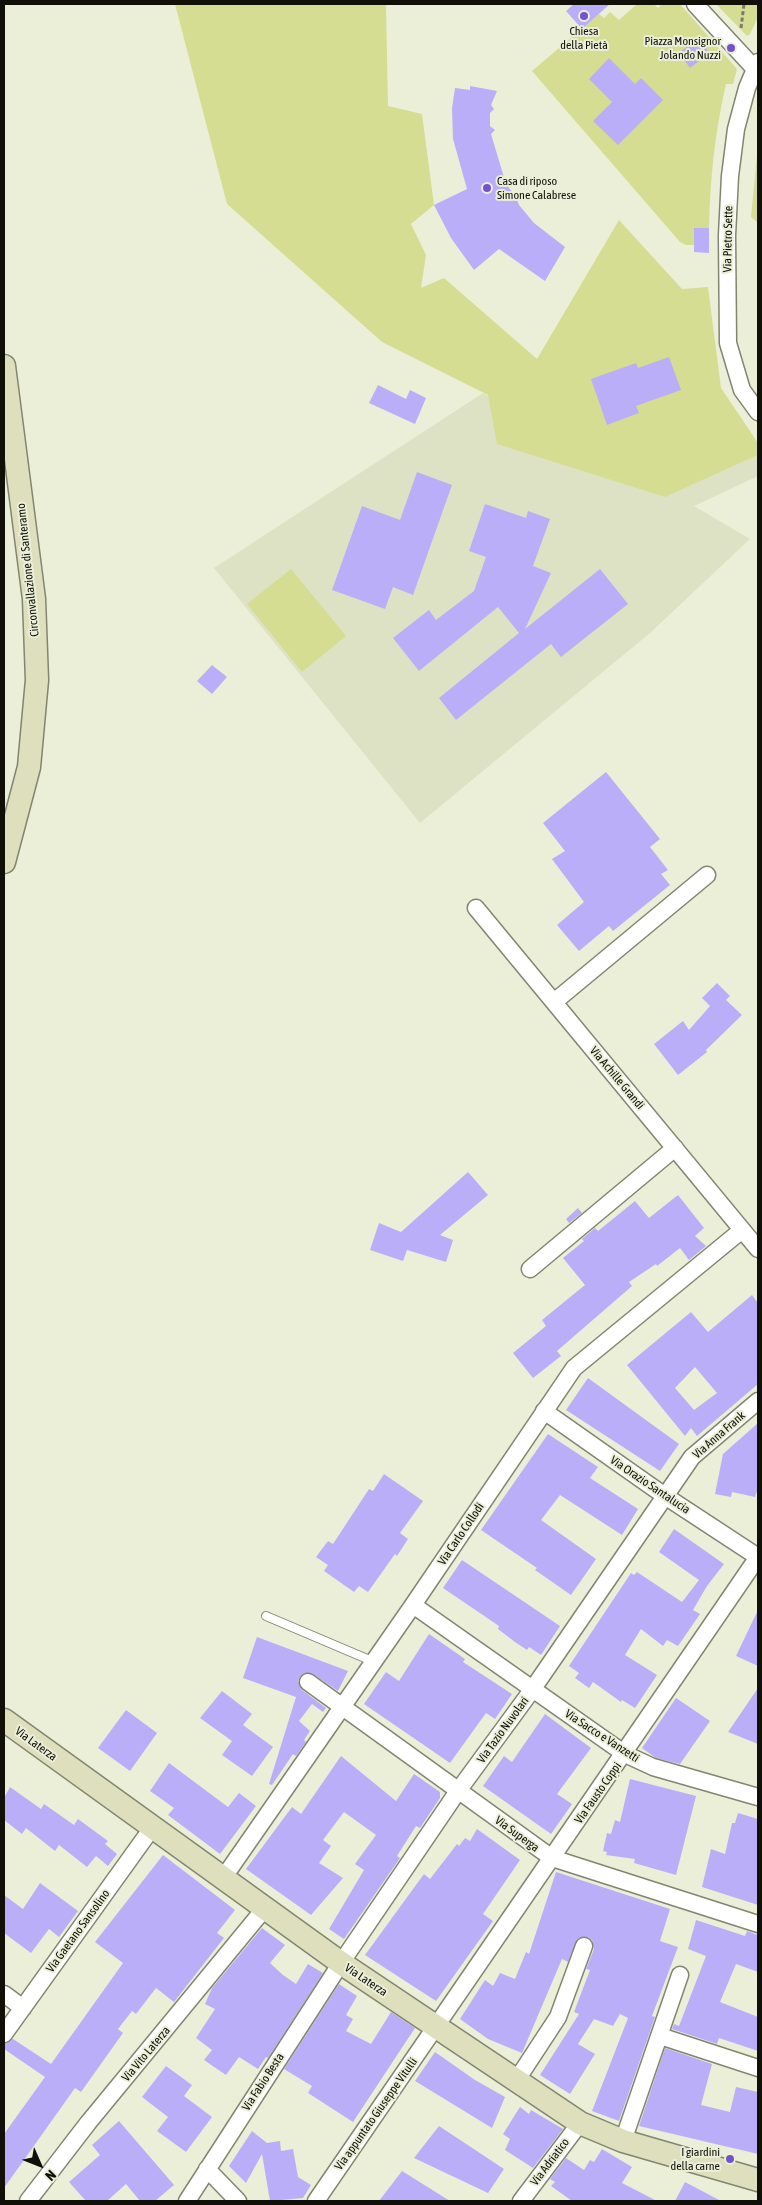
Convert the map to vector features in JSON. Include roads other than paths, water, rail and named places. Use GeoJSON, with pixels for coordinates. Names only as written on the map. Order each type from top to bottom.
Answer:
{"type":"FeatureCollection","features":[{"type":"Feature","properties":{"kind":"street"},"geometry":{"type":"LineString","coordinates":[[695,4],[757,65]]}},
{"type":"Feature","properties":{"kind":"street","name":"Via Pietro Sette"},"geometry":{"type":"LineString","coordinates":[[757,65],[736,129],[730,176],[728,343],[742,390],[758,412]]}},
{"type":"Feature","properties":{"kind":"street","name":"Circonvallazione di Santeramo"},"geometry":{"type":"LineString","coordinates":[[4,366],[34,599],[37,680],[28,767],[4,862]]}},
{"type":"Feature","properties":{"kind":"street"},"geometry":{"type":"LineString","coordinates":[[554,1002],[707,875]]}},
{"type":"Feature","properties":{"kind":"street","name":"Via Achille Grandi"},"geometry":{"type":"LineString","coordinates":[[476,908],[758,1249]]}},
{"type":"Feature","properties":{"kind":"street"},"geometry":{"type":"LineString","coordinates":[[530,1269],[675,1148]]}},
{"type":"Feature","properties":{"kind":"street","name":"Via Carlo Collodi"},"geometry":{"type":"LineString","coordinates":[[224,1877],[343,1706],[372,1661],[413,1606],[574,1368],[742,1230]]}},
{"type":"Feature","properties":{"kind":"street","name":"Via Anna Frank"},"geometry":{"type":"LineString","coordinates":[[665,1496],[692,1457],[758,1401]]}},
{"type":"Feature","properties":{"kind":"street","name":"Via Orazio Santalucia"},"geometry":{"type":"LineString","coordinates":[[544,1411],[665,1496],[758,1557]]}},
{"type":"Feature","properties":{"kind":"street","name":"Via Tazio Nuvolari"},"geometry":{"type":"LineString","coordinates":[[341,1963],[458,1791],[532,1690],[665,1496]]}},
{"type":"Feature","properties":{"kind":"street","name":"Via Fausto Coppi"},"geometry":{"type":"LineString","coordinates":[[436,2027],[625,1754],[758,1557]]}},
{"type":"Feature","properties":{"kind":"street","name":"Via Sacco e Vanzetti"},"geometry":{"type":"LineString","coordinates":[[413,1606],[625,1754],[653,1767],[758,1797]]}},
{"type":"Feature","properties":{"kind":"street","name":"Via Superga"},"geometry":{"type":"LineString","coordinates":[[308,1682],[552,1858],[758,1924]]}},
{"type":"Feature","properties":{"kind":"street","name":"Via Laterza"},"geometry":{"type":"LineString","coordinates":[[4,1720],[341,1963],[580,2123],[623,2141],[758,2180]]}},
{"type":"Feature","properties":{"kind":"street","name":"Via Gaetano Sansolino"},"geometry":{"type":"LineString","coordinates":[[4,2034],[152,1828]]}},
{"type":"Feature","properties":{"kind":"street","name":"Via Vito Laterza"},"geometry":{"type":"LineString","coordinates":[[28,2201],[88,2123],[265,1908]]}},
{"type":"Feature","properties":{"kind":"street"},"geometry":{"type":"LineString","coordinates":[[516,2081],[558,2017],[584,1946]]}},
{"type":"Feature","properties":{"kind":"street","name":"Via Fabio Besta"},"geometry":{"type":"LineString","coordinates":[[186,2201],[341,1963]]}},
{"type":"Feature","properties":{"kind":"street"},"geometry":{"type":"LineString","coordinates":[[623,2141],[680,1976]]}},
{"type":"Feature","properties":{"kind":"street"},"geometry":{"type":"LineString","coordinates":[[4,1994],[23,2008]]}},
{"type":"Feature","properties":{"kind":"street","name":"Via appuntato Giuseppe Vitulli"},"geometry":{"type":"LineString","coordinates":[[319,2200],[436,2027]]}},
{"type":"Feature","properties":{"kind":"street"},"geometry":{"type":"LineString","coordinates":[[660,2036],[758,2068]]}},
{"type":"Feature","properties":{"kind":"street","name":"Via Adriatico"},"geometry":{"type":"LineString","coordinates":[[521,2201],[580,2123]]}},
{"type":"Feature","properties":{"kind":"street"},"geometry":{"type":"LineString","coordinates":[[207,2169],[238,2201]]}},
{"type":"Feature","properties":{"kind":"lane"},"geometry":{"type":"LineString","coordinates":[[266,1616],[372,1661]]}},
{"type":"Feature","properties":{"kind":"place","name":"Chiesa della Pietà"},"geometry":{"type":"Point","coordinates":[584,16]}},
{"type":"Feature","properties":{"kind":"place","name":"Piazza Monsignor Jolando Nuzzi"},"geometry":{"type":"Point","coordinates":[731,48]}},
{"type":"Feature","properties":{"kind":"place","name":"Casa di riposo Simone Calabrese"},"geometry":{"type":"Point","coordinates":[487,188]}},
{"type":"Feature","properties":{"kind":"place","name":"I giardini della carne"},"geometry":{"type":"Point","coordinates":[730,2159]}}]}
